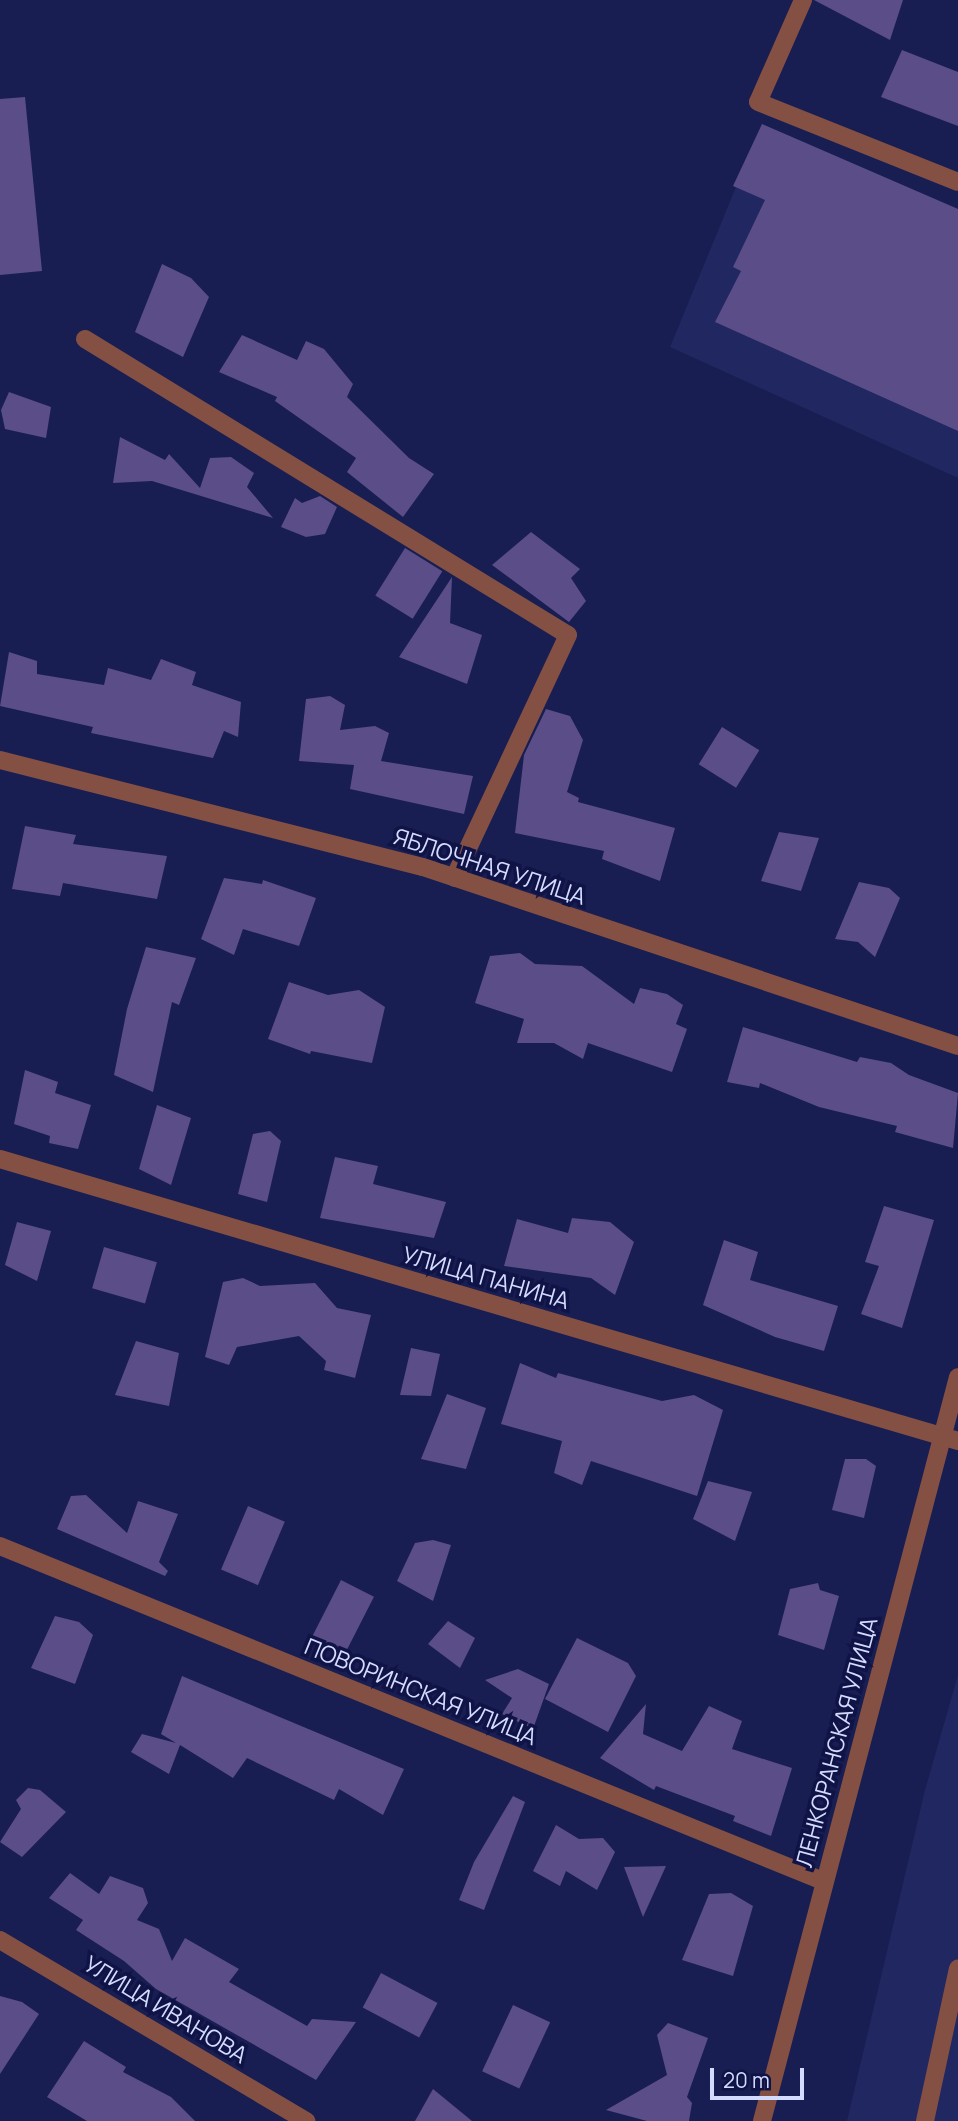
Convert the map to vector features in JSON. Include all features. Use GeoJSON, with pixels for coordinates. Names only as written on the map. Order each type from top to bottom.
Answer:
{"type":"FeatureCollection","features":[{"type":"Feature","properties":{"kind":"street"},"geometry":{"type":"LineString","coordinates":[[803,0],[758,102],[958,182]]}},
{"type":"Feature","properties":{"kind":"street"},"geometry":{"type":"LineString","coordinates":[[85,339],[568,635],[454,878]]}},
{"type":"Feature","properties":{"kind":"street","name":"ЯБЛОЧНАЯ УЛИЦА"},"geometry":{"type":"LineString","coordinates":[[0,760],[454,878],[958,1046]]}},
{"type":"Feature","properties":{"kind":"street","name":"УЛИЦА ПАНИНА"},"geometry":{"type":"LineString","coordinates":[[0,1159],[951,1440]]}},
{"type":"Feature","properties":{"kind":"street","name":"ЛЕНКОРАНСКАЯ УЛИЦА"},"geometry":{"type":"LineString","coordinates":[[762,2121],[823,1881],[951,1440],[958,1377]]}},
{"type":"Feature","properties":{"kind":"street","name":"ПОВОРИНСКАЯ УЛИЦА"},"geometry":{"type":"LineString","coordinates":[[0,1546],[823,1881]]}},
{"type":"Feature","properties":{"kind":"street","name":"УЛИЦА ИВАНОВА"},"geometry":{"type":"LineString","coordinates":[[0,1940],[306,2121]]}},
{"type":"Feature","properties":{"kind":"street"},"geometry":{"type":"LineString","coordinates":[[925,2121],[958,1969]]}},
{"type":"Feature","properties":{"kind":"shaded area"},"geometry":{"type":"Polygon","coordinates":[[[762,124],[958,209],[958,478],[670,347],[762,124]]]}},
{"type":"Feature","properties":{"kind":"shaded area"},"geometry":{"type":"Polygon","coordinates":[[[958,1675],[958,2121],[847,2121],[925,1790],[958,1675]]]}},
{"type":"Feature","properties":{"kind":"building"},"geometry":{"type":"Polygon","coordinates":[[[814,0],[903,0],[890,40],[814,0]]]}},
{"type":"Feature","properties":{"kind":"building"},"geometry":{"type":"Polygon","coordinates":[[[902,50],[958,72],[958,126],[881,97],[902,50]]]}},
{"type":"Feature","properties":{"kind":"building"},"geometry":{"type":"Polygon","coordinates":[[[25,97],[42,271],[0,275],[0,99],[25,97]]]}},
{"type":"Feature","properties":{"kind":"building"},"geometry":{"type":"Polygon","coordinates":[[[762,124],[958,209],[958,431],[715,322],[741,271],[733,267],[765,200],[733,186],[762,124]]]}},
{"type":"Feature","properties":{"kind":"building"},"geometry":{"type":"Polygon","coordinates":[[[162,264],[191,278],[209,297],[183,357],[135,332],[162,264]]]}},
{"type":"Feature","properties":{"kind":"building"},"geometry":{"type":"Polygon","coordinates":[[[242,335],[297,360],[306,341],[324,349],[353,384],[347,397],[409,458],[434,474],[403,517],[347,472],[356,458],[275,401],[277,397],[219,372],[242,335]]]}},
{"type":"Feature","properties":{"kind":"building"},"geometry":{"type":"Polygon","coordinates":[[[9,392],[51,407],[46,438],[5,429],[1,410],[9,392]]]}},
{"type":"Feature","properties":{"kind":"building"},"geometry":{"type":"Polygon","coordinates":[[[120,437],[165,460],[169,454],[200,488],[210,458],[231,457],[254,473],[247,487],[273,518],[152,481],[113,483],[120,437]]]}},
{"type":"Feature","properties":{"kind":"building"},"geometry":{"type":"Polygon","coordinates":[[[320,496],[337,507],[325,534],[306,537],[281,527],[295,498],[302,503],[320,496]]]}},
{"type":"Feature","properties":{"kind":"building"},"geometry":{"type":"Polygon","coordinates":[[[531,532],[580,569],[571,578],[586,601],[569,622],[492,565],[531,532]]]}},
{"type":"Feature","properties":{"kind":"building"},"geometry":{"type":"Polygon","coordinates":[[[405,548],[442,571],[413,619],[375,595],[405,548]]]}},
{"type":"Feature","properties":{"kind":"building"},"geometry":{"type":"Polygon","coordinates":[[[452,577],[450,623],[482,635],[467,684],[399,657],[452,577]]]}},
{"type":"Feature","properties":{"kind":"building"},"geometry":{"type":"Polygon","coordinates":[[[9,652],[37,661],[37,674],[104,685],[108,668],[151,680],[161,659],[196,672],[192,685],[241,702],[238,737],[224,731],[213,758],[91,733],[93,727],[0,706],[9,652]]]}},
{"type":"Feature","properties":{"kind":"building"},"geometry":{"type":"Polygon","coordinates":[[[330,696],[345,705],[340,730],[375,726],[389,733],[381,761],[473,776],[464,814],[350,789],[354,765],[299,761],[306,699],[330,696]]]}},
{"type":"Feature","properties":{"kind":"building"},"geometry":{"type":"Polygon","coordinates":[[[546,709],[570,716],[583,740],[567,792],[579,798],[578,802],[675,828],[660,881],[602,859],[604,851],[515,833],[524,755],[546,709]]]}},
{"type":"Feature","properties":{"kind":"building"},"geometry":{"type":"Polygon","coordinates":[[[722,727],[759,750],[736,788],[699,764],[722,727]]]}},
{"type":"Feature","properties":{"kind":"building"},"geometry":{"type":"Polygon","coordinates":[[[25,826],[76,835],[73,844],[167,856],[157,899],[63,883],[60,896],[12,889],[25,826]]]}},
{"type":"Feature","properties":{"kind":"building"},"geometry":{"type":"Polygon","coordinates":[[[779,832],[819,838],[801,891],[761,881],[779,832]]]}},
{"type":"Feature","properties":{"kind":"building"},"geometry":{"type":"Polygon","coordinates":[[[224,878],[262,884],[263,880],[316,898],[299,946],[243,929],[234,955],[201,939],[224,878]]]}},
{"type":"Feature","properties":{"kind":"building"},"geometry":{"type":"Polygon","coordinates":[[[859,882],[889,888],[900,898],[875,957],[858,942],[835,939],[859,882]]]}},
{"type":"Feature","properties":{"kind":"building"},"geometry":{"type":"Polygon","coordinates":[[[146,947],[196,958],[179,1005],[172,1002],[153,1092],[114,1075],[127,1009],[146,947]]]}},
{"type":"Feature","properties":{"kind":"building"},"geometry":{"type":"Polygon","coordinates":[[[520,953],[535,964],[582,966],[634,1004],[640,988],[667,994],[683,1005],[676,1024],[687,1029],[672,1072],[588,1043],[583,1059],[554,1043],[517,1043],[524,1019],[475,1003],[490,956],[520,953]]]}},
{"type":"Feature","properties":{"kind":"building"},"geometry":{"type":"Polygon","coordinates":[[[289,982],[328,995],[359,990],[385,1007],[372,1063],[311,1051],[310,1054],[268,1039],[289,982]]]}},
{"type":"Feature","properties":{"kind":"building"},"geometry":{"type":"Polygon","coordinates":[[[743,1027],[857,1062],[860,1057],[891,1063],[909,1075],[958,1093],[953,1148],[895,1132],[897,1126],[819,1107],[760,1083],[759,1088],[727,1082],[743,1027]]]}},
{"type":"Feature","properties":{"kind":"building"},"geometry":{"type":"Polygon","coordinates":[[[25,1070],[58,1082],[55,1093],[91,1105],[78,1149],[49,1143],[50,1136],[14,1124],[25,1070]]]}},
{"type":"Feature","properties":{"kind":"building"},"geometry":{"type":"Polygon","coordinates":[[[157,1105],[191,1118],[171,1185],[139,1169],[157,1105]]]}},
{"type":"Feature","properties":{"kind":"building"},"geometry":{"type":"Polygon","coordinates":[[[270,1131],[281,1141],[267,1202],[238,1194],[253,1134],[270,1131]]]}},
{"type":"Feature","properties":{"kind":"building"},"geometry":{"type":"Polygon","coordinates":[[[335,1157],[378,1166],[373,1184],[446,1202],[434,1238],[320,1218],[335,1157]]]}},
{"type":"Feature","properties":{"kind":"building"},"geometry":{"type":"Polygon","coordinates":[[[884,1206],[934,1220],[902,1328],[861,1314],[879,1266],[865,1262],[884,1206]]]}},
{"type":"Feature","properties":{"kind":"building"},"geometry":{"type":"Polygon","coordinates":[[[572,1218],[610,1222],[634,1242],[615,1295],[591,1278],[504,1266],[517,1219],[568,1233],[572,1218]]]}},
{"type":"Feature","properties":{"kind":"building"},"geometry":{"type":"Polygon","coordinates":[[[17,1222],[51,1231],[37,1281],[5,1265],[17,1222]]]}},
{"type":"Feature","properties":{"kind":"building"},"geometry":{"type":"Polygon","coordinates":[[[724,1240],[758,1252],[750,1280],[838,1306],[824,1351],[775,1337],[703,1305],[724,1240]]]}},
{"type":"Feature","properties":{"kind":"building"},"geometry":{"type":"Polygon","coordinates":[[[104,1247],[157,1262],[145,1303],[92,1288],[104,1247]]]}},
{"type":"Feature","properties":{"kind":"building"},"geometry":{"type":"Polygon","coordinates":[[[243,1278],[260,1286],[315,1283],[337,1308],[371,1315],[355,1378],[324,1370],[326,1361],[299,1336],[237,1347],[229,1365],[205,1357],[223,1282],[243,1278]]]}},
{"type":"Feature","properties":{"kind":"building"},"geometry":{"type":"Polygon","coordinates":[[[136,1341],[179,1353],[169,1406],[115,1395],[136,1341]]]}},
{"type":"Feature","properties":{"kind":"building"},"geometry":{"type":"Polygon","coordinates":[[[411,1348],[440,1354],[431,1396],[400,1395],[411,1348]]]}},
{"type":"Feature","properties":{"kind":"building"},"geometry":{"type":"Polygon","coordinates":[[[520,1363],[556,1378],[558,1373],[662,1401],[694,1395],[723,1410],[697,1496],[591,1461],[582,1485],[554,1473],[562,1441],[501,1424],[520,1363]]]}},
{"type":"Feature","properties":{"kind":"building"},"geometry":{"type":"Polygon","coordinates":[[[447,1394],[486,1408],[466,1469],[421,1459],[447,1394]]]}},
{"type":"Feature","properties":{"kind":"building"},"geometry":{"type":"Polygon","coordinates":[[[845,1459],[866,1459],[876,1466],[864,1518],[832,1510],[845,1459]]]}},
{"type":"Feature","properties":{"kind":"building"},"geometry":{"type":"Polygon","coordinates":[[[708,1481],[752,1492],[735,1541],[693,1519],[708,1481]]]}},
{"type":"Feature","properties":{"kind":"building"},"geometry":{"type":"Polygon","coordinates":[[[86,1495],[127,1533],[138,1501],[178,1514],[159,1562],[168,1571],[165,1576],[57,1529],[71,1496],[86,1495]]]}},
{"type":"Feature","properties":{"kind":"building"},"geometry":{"type":"Polygon","coordinates":[[[248,1506],[285,1522],[258,1585],[221,1570],[248,1506]]]}},
{"type":"Feature","properties":{"kind":"building"},"geometry":{"type":"Polygon","coordinates":[[[433,1540],[451,1545],[433,1601],[397,1581],[415,1543],[433,1540]]]}},
{"type":"Feature","properties":{"kind":"building"},"geometry":{"type":"Polygon","coordinates":[[[341,1580],[374,1597],[345,1654],[312,1637],[341,1580]]]}},
{"type":"Feature","properties":{"kind":"building"},"geometry":{"type":"Polygon","coordinates":[[[818,1583],[820,1590],[839,1596],[824,1650],[778,1635],[790,1589],[818,1583]]]}},
{"type":"Feature","properties":{"kind":"building"},"geometry":{"type":"Polygon","coordinates":[[[55,1616],[79,1622],[93,1635],[75,1684],[31,1668],[55,1616]]]}},
{"type":"Feature","properties":{"kind":"building"},"geometry":{"type":"Polygon","coordinates":[[[448,1621],[475,1638],[460,1668],[428,1644],[448,1621]]]}},
{"type":"Feature","properties":{"kind":"building"},"geometry":{"type":"Polygon","coordinates":[[[577,1638],[628,1663],[636,1676],[608,1732],[545,1699],[577,1638]]]}},
{"type":"Feature","properties":{"kind":"building"},"geometry":{"type":"Polygon","coordinates":[[[518,1669],[549,1684],[533,1729],[502,1714],[512,1698],[485,1680],[518,1669]]]}},
{"type":"Feature","properties":{"kind":"building"},"geometry":{"type":"Polygon","coordinates":[[[182,1676],[404,1769],[383,1815],[339,1789],[334,1800],[247,1758],[233,1778],[180,1745],[169,1774],[131,1752],[142,1734],[176,1743],[161,1734],[182,1676]]]}},
{"type":"Feature","properties":{"kind":"building"},"geometry":{"type":"Polygon","coordinates":[[[646,1704],[643,1734],[682,1751],[709,1706],[742,1721],[732,1749],[792,1768],[771,1836],[733,1821],[735,1816],[656,1786],[654,1790],[600,1758],[646,1704]]]}},
{"type":"Feature","properties":{"kind":"building"},"geometry":{"type":"Polygon","coordinates":[[[28,1788],[40,1790],[66,1812],[22,1857],[0,1842],[21,1809],[16,1800],[28,1788]]]}},
{"type":"Feature","properties":{"kind":"building"},"geometry":{"type":"Polygon","coordinates":[[[513,1796],[525,1802],[484,1910],[459,1900],[474,1862],[513,1796]]]}},
{"type":"Feature","properties":{"kind":"building"},"geometry":{"type":"Polygon","coordinates":[[[556,1825],[579,1839],[603,1838],[615,1852],[597,1890],[566,1871],[560,1886],[533,1871],[556,1825]]]}},
{"type":"Feature","properties":{"kind":"building"},"geometry":{"type":"Polygon","coordinates":[[[666,1866],[643,1917],[624,1867],[666,1866]]]}},
{"type":"Feature","properties":{"kind":"building"},"geometry":{"type":"Polygon","coordinates":[[[70,1873],[99,1894],[110,1876],[143,1888],[148,1903],[137,1920],[159,1929],[172,1961],[185,1938],[239,1969],[229,1982],[307,2026],[312,2019],[356,2022],[316,2080],[156,1989],[124,1961],[76,1930],[83,1920],[49,1898],[70,1873]]]}},
{"type":"Feature","properties":{"kind":"building"},"geometry":{"type":"Polygon","coordinates":[[[731,1893],[753,1906],[733,1976],[682,1960],[709,1894],[731,1893]]]}},
{"type":"Feature","properties":{"kind":"building"},"geometry":{"type":"Polygon","coordinates":[[[381,1973],[438,2003],[419,2037],[363,2007],[381,1973]]]}},
{"type":"Feature","properties":{"kind":"building"},"geometry":{"type":"Polygon","coordinates":[[[0,1996],[22,2002],[39,2014],[0,2074],[0,1996]]]}},
{"type":"Feature","properties":{"kind":"building"},"geometry":{"type":"Polygon","coordinates":[[[513,2005],[550,2022],[519,2088],[482,2071],[513,2005]]]}},
{"type":"Feature","properties":{"kind":"building"},"geometry":{"type":"Polygon","coordinates":[[[668,2023],[708,2038],[687,2097],[692,2103],[689,2121],[647,2121],[606,2110],[667,2075],[657,2035],[668,2023]]]}},
{"type":"Feature","properties":{"kind":"building"},"geometry":{"type":"Polygon","coordinates":[[[84,2041],[126,2067],[123,2072],[171,2097],[195,2121],[87,2121],[47,2097],[84,2041]]]}},
{"type":"Feature","properties":{"kind":"building"},"geometry":{"type":"Polygon","coordinates":[[[433,2089],[472,2121],[415,2121],[433,2089]]]}}]}
